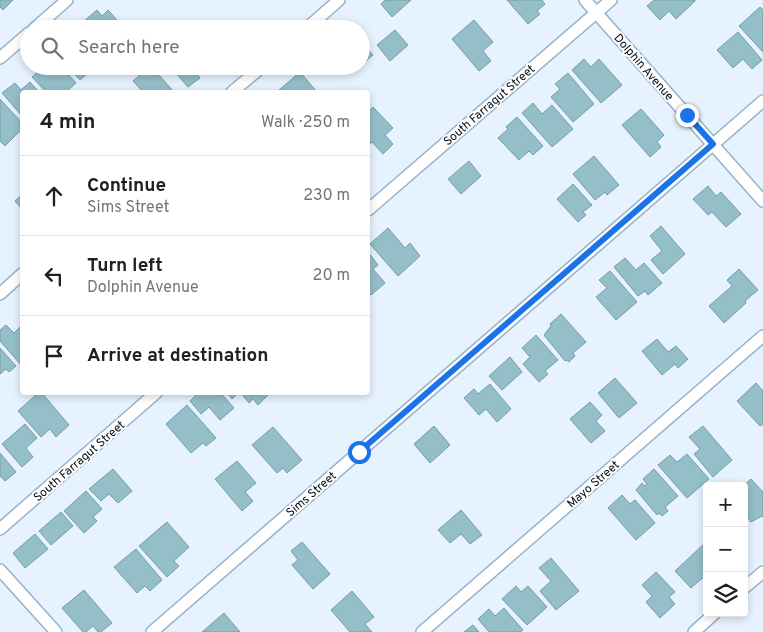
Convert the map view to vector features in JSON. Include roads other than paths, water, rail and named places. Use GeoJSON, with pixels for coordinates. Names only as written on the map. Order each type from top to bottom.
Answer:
{"type":"FeatureCollection","features":[{"type":"Feature","properties":{"kind":"street"},"geometry":{"type":"LineString","coordinates":[[44,20],[67,0]]}},
{"type":"Feature","properties":{"kind":"street"},"geometry":{"type":"LineString","coordinates":[[316,20],[339,0]]}},
{"type":"Feature","properties":{"kind":"street","name":"Dolphin Avenue"},"geometry":{"type":"LineString","coordinates":[[585,0],[763,201]]}},
{"type":"Feature","properties":{"kind":"street","name":"South Farragut Street"},"geometry":{"type":"LineString","coordinates":[[370,208],[610,0]]}},
{"type":"Feature","properties":{"kind":"street"},"geometry":{"type":"LineString","coordinates":[[0,58],[20,41]]}},
{"type":"Feature","properties":{"kind":"street"},"geometry":{"type":"LineString","coordinates":[[234,90],[252,75]]}},
{"type":"Feature","properties":{"kind":"street","name":"Sims Street"},"geometry":{"type":"LineString","coordinates":[[152,632],[763,101]]}},
{"type":"Feature","properties":{"kind":"street"},"geometry":{"type":"LineString","coordinates":[[0,294],[20,276]]}},
{"type":"Feature","properties":{"kind":"street","name":"Mayo Street"},"geometry":{"type":"LineString","coordinates":[[422,632],[763,336]]}},
{"type":"Feature","properties":{"kind":"street","name":"South Farragut Street"},"geometry":{"type":"LineString","coordinates":[[0,529],[154,395]]}},
{"type":"Feature","properties":{"kind":"street"},"geometry":{"type":"LineString","coordinates":[[0,570],[56,632]]}},
{"type":"Feature","properties":{"kind":"street"},"geometry":{"type":"LineString","coordinates":[[748,585],[763,572]]}},
{"type":"Feature","properties":{"kind":"street"},"geometry":{"type":"LineString","coordinates":[[694,632],[711,617]]}}]}
